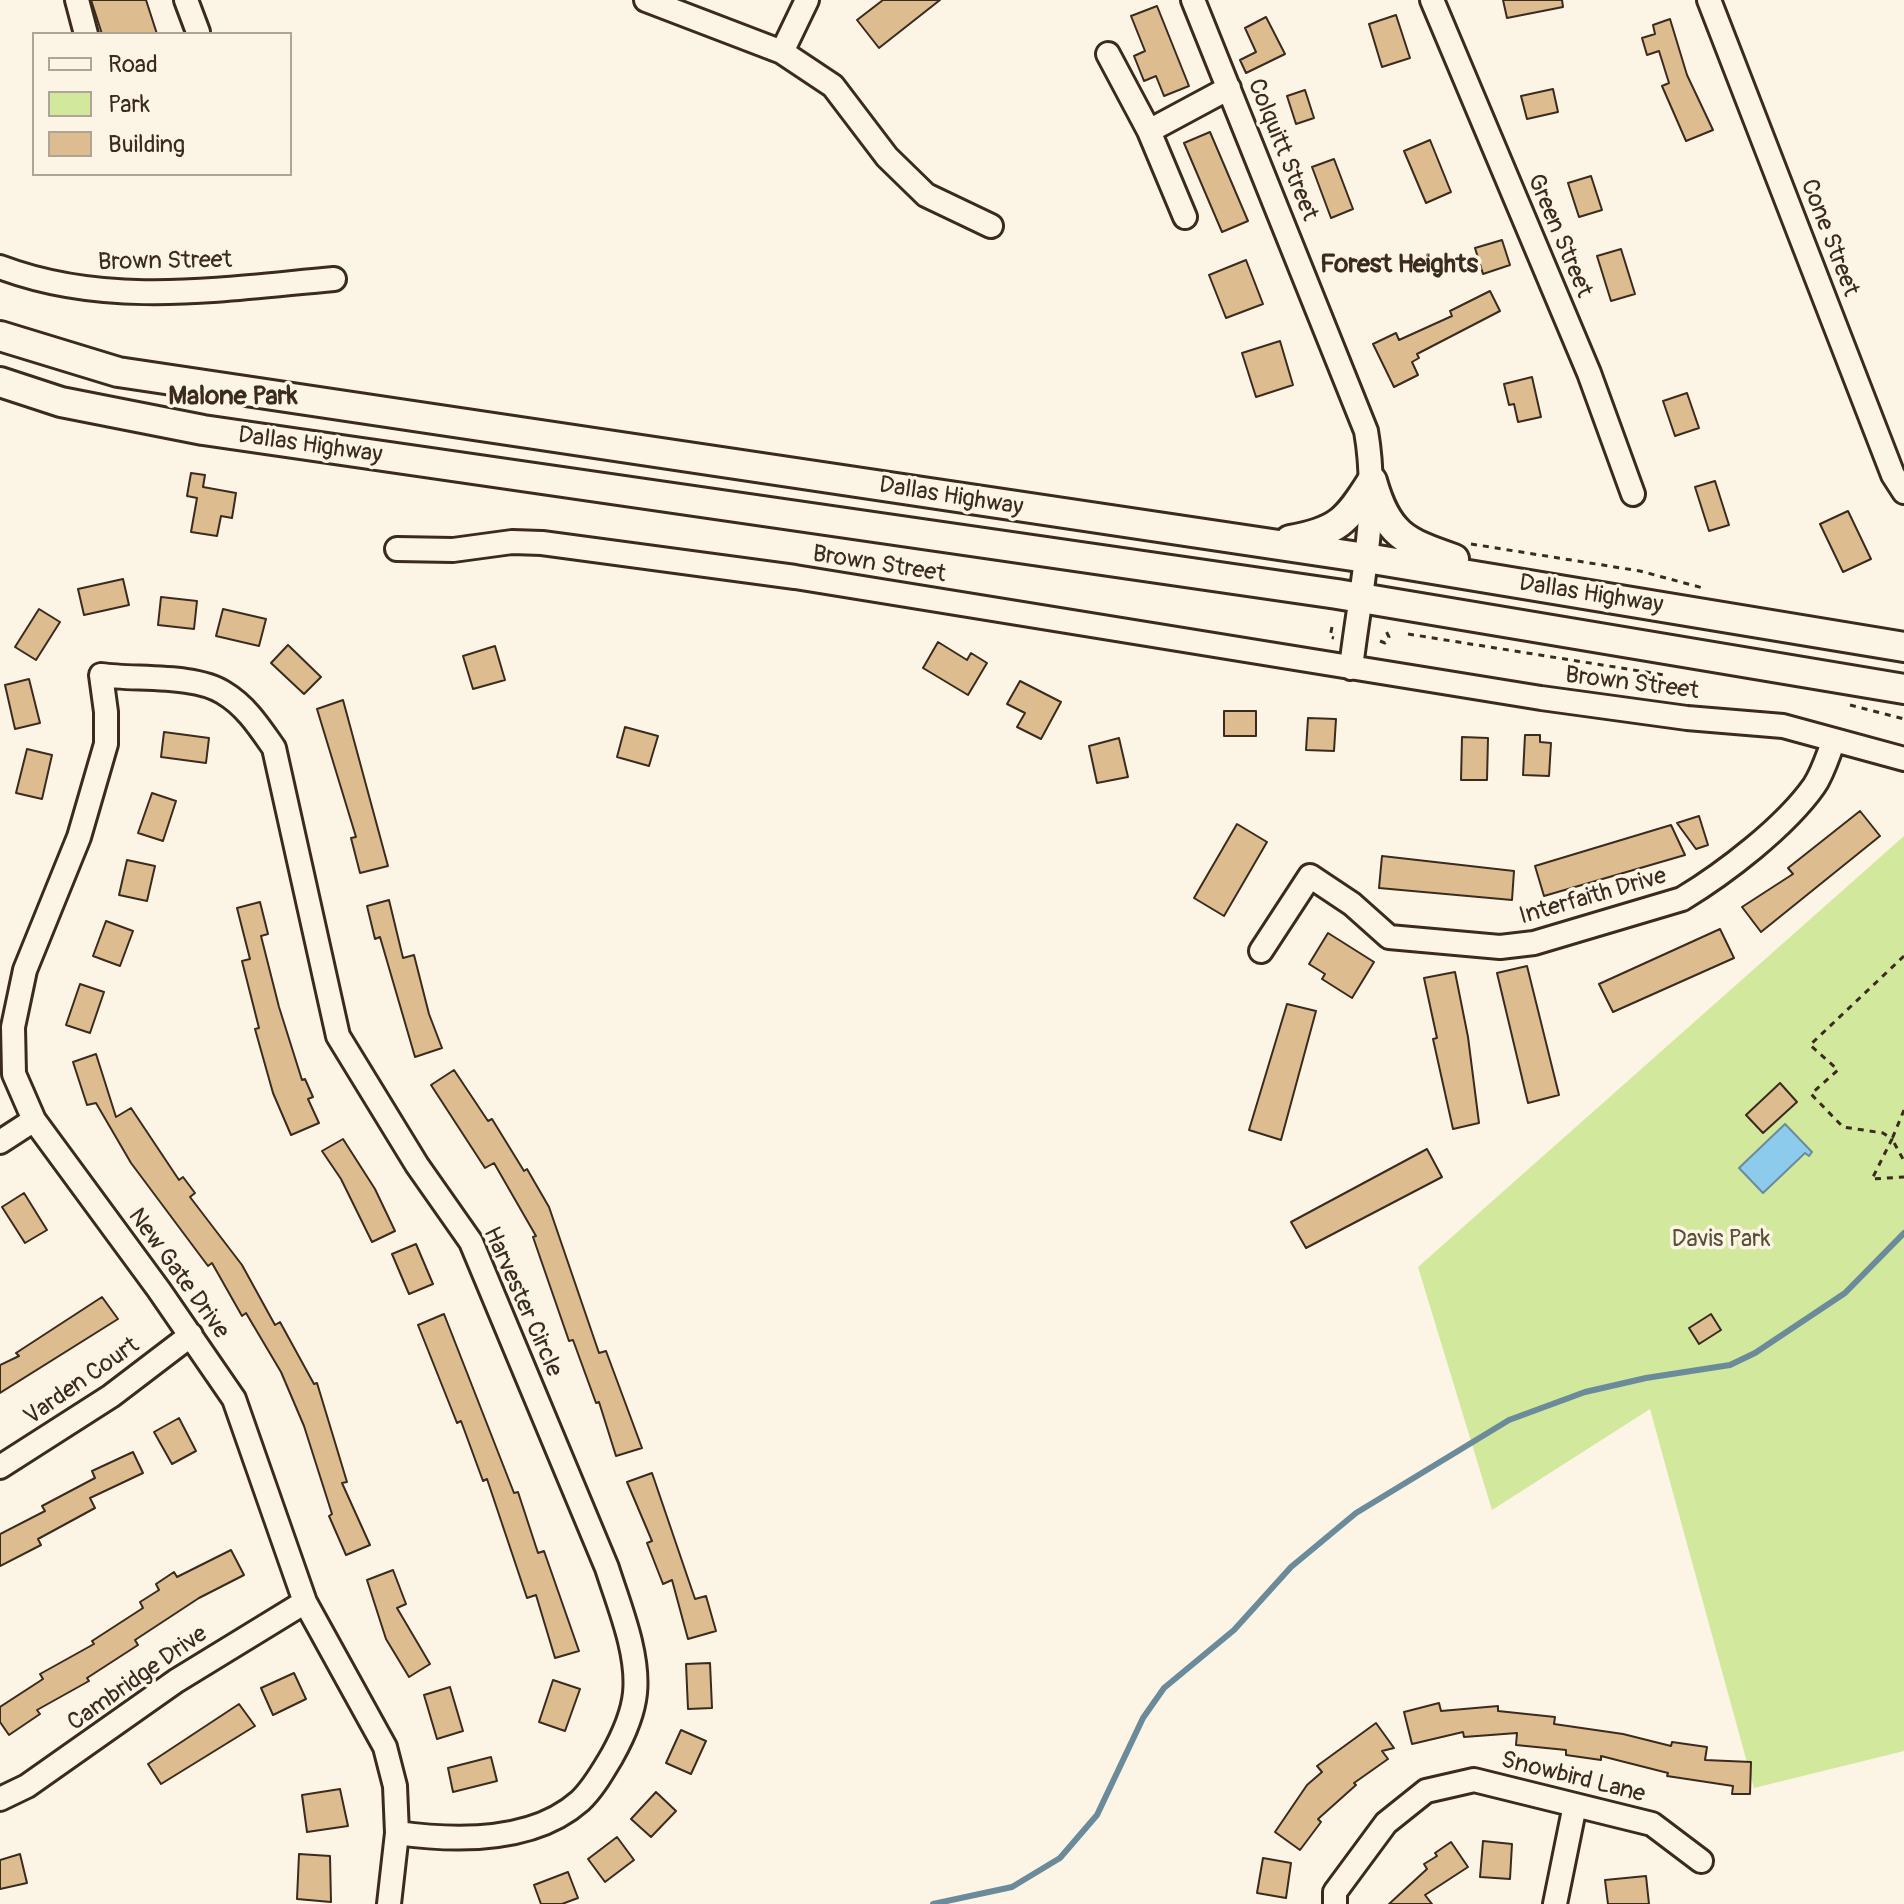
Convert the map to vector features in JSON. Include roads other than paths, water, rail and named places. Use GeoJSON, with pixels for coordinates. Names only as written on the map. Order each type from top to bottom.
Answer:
{"type":"FeatureCollection","features":[{"type":"Feature","properties":{"kind":"main road","name":"Dallas Highway"},"geometry":{"type":"LineString","coordinates":[[0,336],[118,372],[1366,558],[1904,647]]}},
{"type":"Feature","properties":{"kind":"main road","name":"Dallas Highway"},"geometry":{"type":"LineString","coordinates":[[0,382],[61,402],[203,430],[1360,597],[1904,689]]}},
{"type":"Feature","properties":{"kind":"main road"},"geometry":{"type":"LineString","coordinates":[[1266,544],[1332,530],[1352,513],[1372,481]]}},
{"type":"Feature","properties":{"kind":"main road"},"geometry":{"type":"LineString","coordinates":[[1372,481],[1388,522],[1409,543],[1530,585]]}},
{"type":"Feature","properties":{"kind":"street"},"geometry":{"type":"LineString","coordinates":[[77,0],[85,32]]}},
{"type":"Feature","properties":{"kind":"street"},"geometry":{"type":"LineString","coordinates":[[186,0],[198,32]]}},
{"type":"Feature","properties":{"kind":"street"},"geometry":{"type":"LineString","coordinates":[[646,0],[782,52],[833,86],[887,157],[926,195],[991,226]]}},
{"type":"Feature","properties":{"kind":"street"},"geometry":{"type":"LineString","coordinates":[[782,52],[807,0]]}},
{"type":"Feature","properties":{"kind":"street","name":"Colquitt Street"},"geometry":{"type":"LineString","coordinates":[[1193,0],[1366,431],[1372,481],[1360,597]]}},
{"type":"Feature","properties":{"kind":"street","name":"Green Street"},"geometry":{"type":"LineString","coordinates":[[1432,0],[1589,373],[1633,494]]}},
{"type":"Feature","properties":{"kind":"street","name":"Cone Street"},"geometry":{"type":"LineString","coordinates":[[1709,0],[1893,475],[1904,492]]}},
{"type":"Feature","properties":{"kind":"street"},"geometry":{"type":"LineString","coordinates":[[1108,54],[1149,131],[1185,217]]}},
{"type":"Feature","properties":{"kind":"street"},"geometry":{"type":"LineString","coordinates":[[1149,131],[1229,88]]}},
{"type":"Feature","properties":{"kind":"street","name":"Brown Street"},"geometry":{"type":"LineString","coordinates":[[0,267],[53,284],[162,294],[334,279]]}},
{"type":"Feature","properties":{"kind":"street","name":"Brown Street"},"geometry":{"type":"LineString","coordinates":[[397,549],[453,550],[512,542],[542,543],[795,577],[1351,668],[1687,718],[1783,726],[1904,759]]}},
{"type":"Feature","properties":{"kind":"street"},"geometry":{"type":"LineString","coordinates":[[1351,668],[1360,597]]}},
{"type":"Feature","properties":{"kind":"street","name":"New Gate Drive"},"geometry":{"type":"LineString","coordinates":[[101,675],[106,744],[94,792],[51,914],[25,970],[13,1027],[14,1074],[34,1120],[234,1399],[305,1602],[385,1747],[395,1786],[397,1833],[389,1904]]}},
{"type":"Feature","properties":{"kind":"street","name":"Harvester Circle"},"geometry":{"type":"LineString","coordinates":[[101,675],[187,682],[223,691],[249,714],[274,748],[338,1036],[417,1165],[471,1242],[607,1568],[621,1611],[634,1664],[635,1694],[622,1739],[580,1801],[550,1820],[509,1832],[436,1839],[397,1833]]}},
{"type":"Feature","properties":{"kind":"street","name":"Interfaith Drive"},"geometry":{"type":"LineString","coordinates":[[1261,951],[1310,876],[1352,904],[1389,937],[1500,947],[1534,943],[1682,899],[1722,871],[1797,807],[1815,785],[1834,740]]}},
{"type":"Feature","properties":{"kind":"street"},"geometry":{"type":"LineString","coordinates":[[0,1142],[34,1120]]}},
{"type":"Feature","properties":{"kind":"street","name":"Varden Court"},"geometry":{"type":"LineString","coordinates":[[0,1467],[111,1396],[191,1335]]}},
{"type":"Feature","properties":{"kind":"street","name":"Cambridge Drive"},"geometry":{"type":"LineString","coordinates":[[0,1799],[27,1786],[176,1681],[305,1602]]}},
{"type":"Feature","properties":{"kind":"street","name":"Snowbird Lane"},"geometry":{"type":"LineString","coordinates":[[1335,1904],[1335,1892],[1386,1823],[1426,1791],[1474,1780],[1652,1824],[1701,1861]]}},
{"type":"Feature","properties":{"kind":"street"},"geometry":{"type":"LineString","coordinates":[[1555,1904],[1575,1805]]}},
{"type":"Feature","properties":{"kind":"water"},"geometry":{"type":"Polygon","coordinates":[[[1785,1124],[1812,1152],[1809,1156],[1805,1153],[1763,1193],[1739,1168],[1785,1124]]]}},
{"type":"Feature","properties":{"kind":"waterway"},"geometry":{"type":"LineString","coordinates":[[933,1904],[1012,1887],[1060,1858],[1097,1815],[1143,1718],[1164,1688],[1234,1630],[1291,1567],[1356,1513],[1509,1420],[1585,1392],[1646,1378],[1730,1365],[1755,1353],[1845,1293],[1904,1233]]}},
{"type":"Feature","properties":{"kind":"district","name":"Forest Heights"},"geometry":{"type":"Point","coordinates":[1399,265]}},
{"type":"Feature","properties":{"kind":"district","name":"Malone Park"},"geometry":{"type":"Point","coordinates":[233,397]}},
{"type":"Feature","properties":{"kind":"park label","name":"Davis Park"},"geometry":{"type":"Point","coordinates":[1721,1240]}}]}
